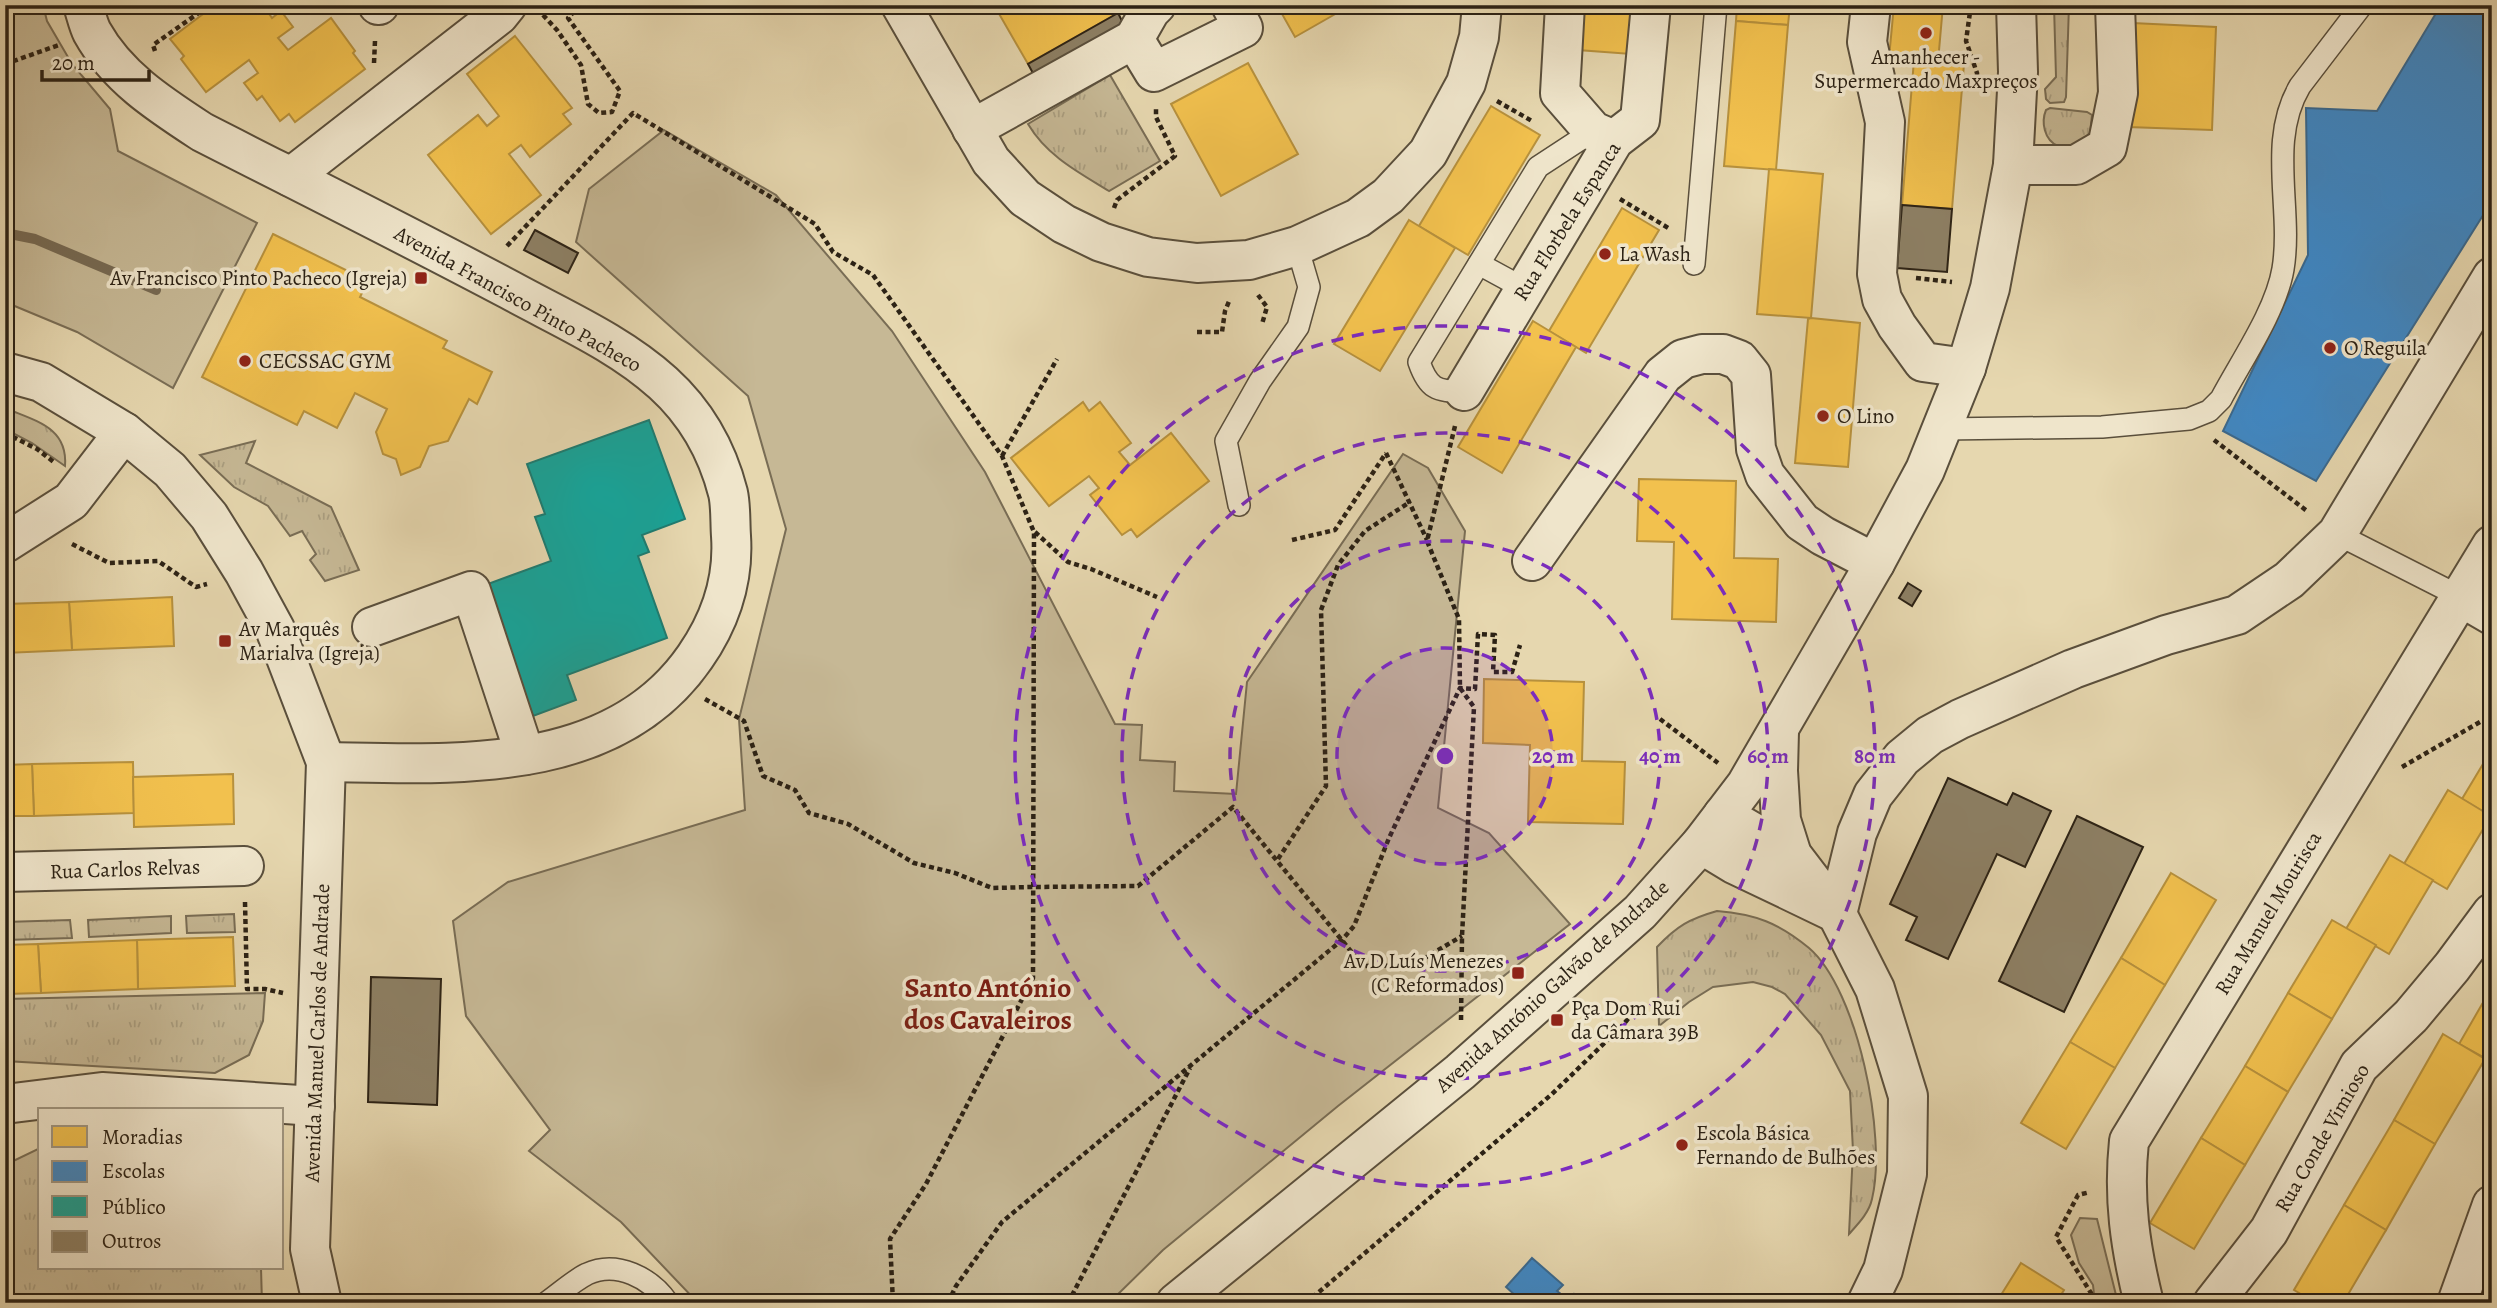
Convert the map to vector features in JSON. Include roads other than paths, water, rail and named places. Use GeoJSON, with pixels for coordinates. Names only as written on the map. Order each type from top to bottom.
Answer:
{"type":"FeatureCollection","features":[{"type":"Feature","properties":{"kind":"street"},"geometry":{"type":"LineString","coordinates":[[901,5],[991,161],[1026,198],[1064,224],[1101,242],[1148,257],[1197,263],[1250,260],[1297,246],[1358,218],[1388,196],[1428,153],[1466,83],[1479,37],[1482,5]]}},
{"type":"Feature","properties":{"kind":"street"},"geometry":{"type":"LineString","coordinates":[[972,129],[1134,39],[1156,5]]}},
{"type":"Feature","properties":{"kind":"street"},"geometry":{"type":"LineString","coordinates":[[1134,39],[1154,72],[1243,28],[1231,5]]}},
{"type":"Feature","properties":{"kind":"street"},"geometry":{"type":"LineString","coordinates":[[1565,5],[1560,93],[1593,138]]}},
{"type":"Feature","properties":{"kind":"street","name":"Rua Florbela Espanca"},"geometry":{"type":"LineString","coordinates":[[1464,391],[1590,181],[1593,138],[1640,120],[1651,5]]}},
{"type":"Feature","properties":{"kind":"street"},"geometry":{"type":"LineString","coordinates":[[1871,5],[1867,43],[1885,122],[1877,274],[1881,299],[1923,362],[1966,368]]}},
{"type":"Feature","properties":{"kind":"street","name":"Avenida António Galvão de Andrade"},"geometry":{"type":"LineString","coordinates":[[1177,1303],[1460,1072],[1640,912],[1712,830],[1746,785],[1875,563],[1925,470],[1966,368],[1990,288],[2013,165],[2018,72],[2016,5]]}},
{"type":"Feature","properties":{"kind":"street"},"geometry":{"type":"LineString","coordinates":[[2013,165],[2076,165],[2107,147],[2118,93],[2115,5]]}},
{"type":"Feature","properties":{"kind":"street"},"geometry":{"type":"LineString","coordinates":[[291,177],[499,15],[522,7]]}},
{"type":"Feature","properties":{"kind":"street","name":"Avenida Francisco Pinto Pacheco"},"geometry":{"type":"LineString","coordinates":[[87,18],[129,80],[202,132],[480,274],[626,354],[662,382],[690,411],[715,453],[729,495],[732,549],[726,599],[705,643],[678,681],[640,714],[598,737],[541,753],[445,761],[326,762]]}},
{"type":"Feature","properties":{"kind":"street"},"geometry":{"type":"LineString","coordinates":[[1837,914],[1857,832],[1873,795],[1902,758],[1930,735],[2073,668],[2166,635],[2237,615],[2289,580],[2337,534],[2492,277]]}},
{"type":"Feature","properties":{"kind":"street"},"geometry":{"type":"LineString","coordinates":[[1532,561],[1663,374],[1683,359],[1702,354],[1723,354],[1739,360],[1751,375],[1756,449],[1765,475],[1802,522],[1875,563]]}},
{"type":"Feature","properties":{"kind":"street"},"geometry":{"type":"LineString","coordinates":[[5,372],[41,382],[124,432],[170,470],[209,516],[275,629],[326,762]]}},
{"type":"Feature","properties":{"kind":"street"},"geometry":{"type":"LineString","coordinates":[[20,534],[71,501],[124,432]]}},
{"type":"Feature","properties":{"kind":"street","name":"Rua Manuel Mourisca"},"geometry":{"type":"LineString","coordinates":[[2144,1303],[2127,1211],[2125,1178],[2129,1141],[2353,774],[2476,606],[2492,545]]}},
{"type":"Feature","properties":{"kind":"street"},"geometry":{"type":"LineString","coordinates":[[372,627],[471,591],[525,755]]}},
{"type":"Feature","properties":{"kind":"street"},"geometry":{"type":"LineString","coordinates":[[1779,729],[1781,820],[1792,855],[1837,914],[1875,989],[1908,1096],[1907,1174],[1883,1270],[1867,1303]]}},
{"type":"Feature","properties":{"kind":"street","name":"Avenida Manuel Carlos de Andrade"},"geometry":{"type":"LineString","coordinates":[[322,1303],[310,1249],[326,762]]}},
{"type":"Feature","properties":{"kind":"street"},"geometry":{"type":"LineString","coordinates":[[1712,830],[1734,864],[1837,914]]}},
{"type":"Feature","properties":{"kind":"street"},"geometry":{"type":"LineString","coordinates":[[1712,830],[1792,855]]}},
{"type":"Feature","properties":{"kind":"street","name":"Rua Carlos Relvas"},"geometry":{"type":"LineString","coordinates":[[5,872],[244,866]]}},
{"type":"Feature","properties":{"kind":"street","name":"Rua Conde Vimioso"},"geometry":{"type":"LineString","coordinates":[[2213,1303],[2269,1231],[2359,1066],[2411,1016],[2492,913]]}},
{"type":"Feature","properties":{"kind":"street"},"geometry":{"type":"LineString","coordinates":[[5,1104],[102,1092],[315,1106]]}},
{"type":"Feature","properties":{"kind":"street"},"geometry":{"type":"LineString","coordinates":[[2456,1303],[2492,1205]]}},
{"type":"Feature","properties":{"kind":"lane"},"geometry":{"type":"LineString","coordinates":[[1695,254],[1716,5]]}},
{"type":"Feature","properties":{"kind":"lane"},"geometry":{"type":"LineString","coordinates":[[1943,429],[2102,427],[2189,419],[2209,411],[2221,399],[2273,303],[2283,271],[2286,228],[2282,168],[2291,100],[2362,5]]}},
{"type":"Feature","properties":{"kind":"lane"},"geometry":{"type":"LineString","coordinates":[[1464,391],[1444,392],[1426,380],[1419,362],[1538,167],[1593,138]]}},
{"type":"Feature","properties":{"kind":"lane"},"geometry":{"type":"LineString","coordinates":[[1238,505],[1226,441],[1260,381],[1298,327],[1309,287],[1297,246]]}},
{"type":"Feature","properties":{"kind":"lane"},"geometry":{"type":"LineString","coordinates":[[1479,264],[1525,289]]}},
{"type":"Feature","properties":{"kind":"lane"},"geometry":{"type":"LineString","coordinates":[[2337,534],[2476,606]]}},
{"type":"Feature","properties":{"kind":"lane"},"geometry":{"type":"LineString","coordinates":[[547,1303],[588,1273],[614,1269],[635,1274],[659,1290],[668,1303]]}},
{"type":"Feature","properties":{"kind":"waterway"},"geometry":{"type":"LineString","coordinates":[[5,233],[35,239],[156,290]]}},
{"type":"Feature","properties":{"kind":"place","name":"Amanhecer - Supermercado Maxpreços"},"geometry":{"type":"Point","coordinates":[1926,33]}},
{"type":"Feature","properties":{"kind":"place","name":"La Wash"},"geometry":{"type":"Point","coordinates":[1605,254]}},
{"type":"Feature","properties":{"kind":"place","name":"Av Francisco Pinto Pacheco (Igreja)"},"geometry":{"type":"Point","coordinates":[421,278]}},
{"type":"Feature","properties":{"kind":"place","name":"O Reguila"},"geometry":{"type":"Point","coordinates":[2330,348]}},
{"type":"Feature","properties":{"kind":"place","name":"CECSSAC GYM"},"geometry":{"type":"Point","coordinates":[245,361]}},
{"type":"Feature","properties":{"kind":"place","name":"O Lino"},"geometry":{"type":"Point","coordinates":[1823,416]}},
{"type":"Feature","properties":{"kind":"place","name":"Av Marquês Marialva (Igreja)"},"geometry":{"type":"Point","coordinates":[225,641]}},
{"type":"Feature","properties":{"kind":"place","name":"Av D Luís Menezes (C Reformados)"},"geometry":{"type":"Point","coordinates":[1518,973]}},
{"type":"Feature","properties":{"kind":"place","name":"Pça Dom Rui da Câmara 39B"},"geometry":{"type":"Point","coordinates":[1557,1020]}},
{"type":"Feature","properties":{"kind":"place","name":"Escola Básica Fernando de Bulhões"},"geometry":{"type":"Point","coordinates":[1682,1145]}},
{"type":"Feature","properties":{"kind":"district","name":"Santo António dos Cavaleiros"},"geometry":{"type":"Point","coordinates":[988,1003]}}]}
